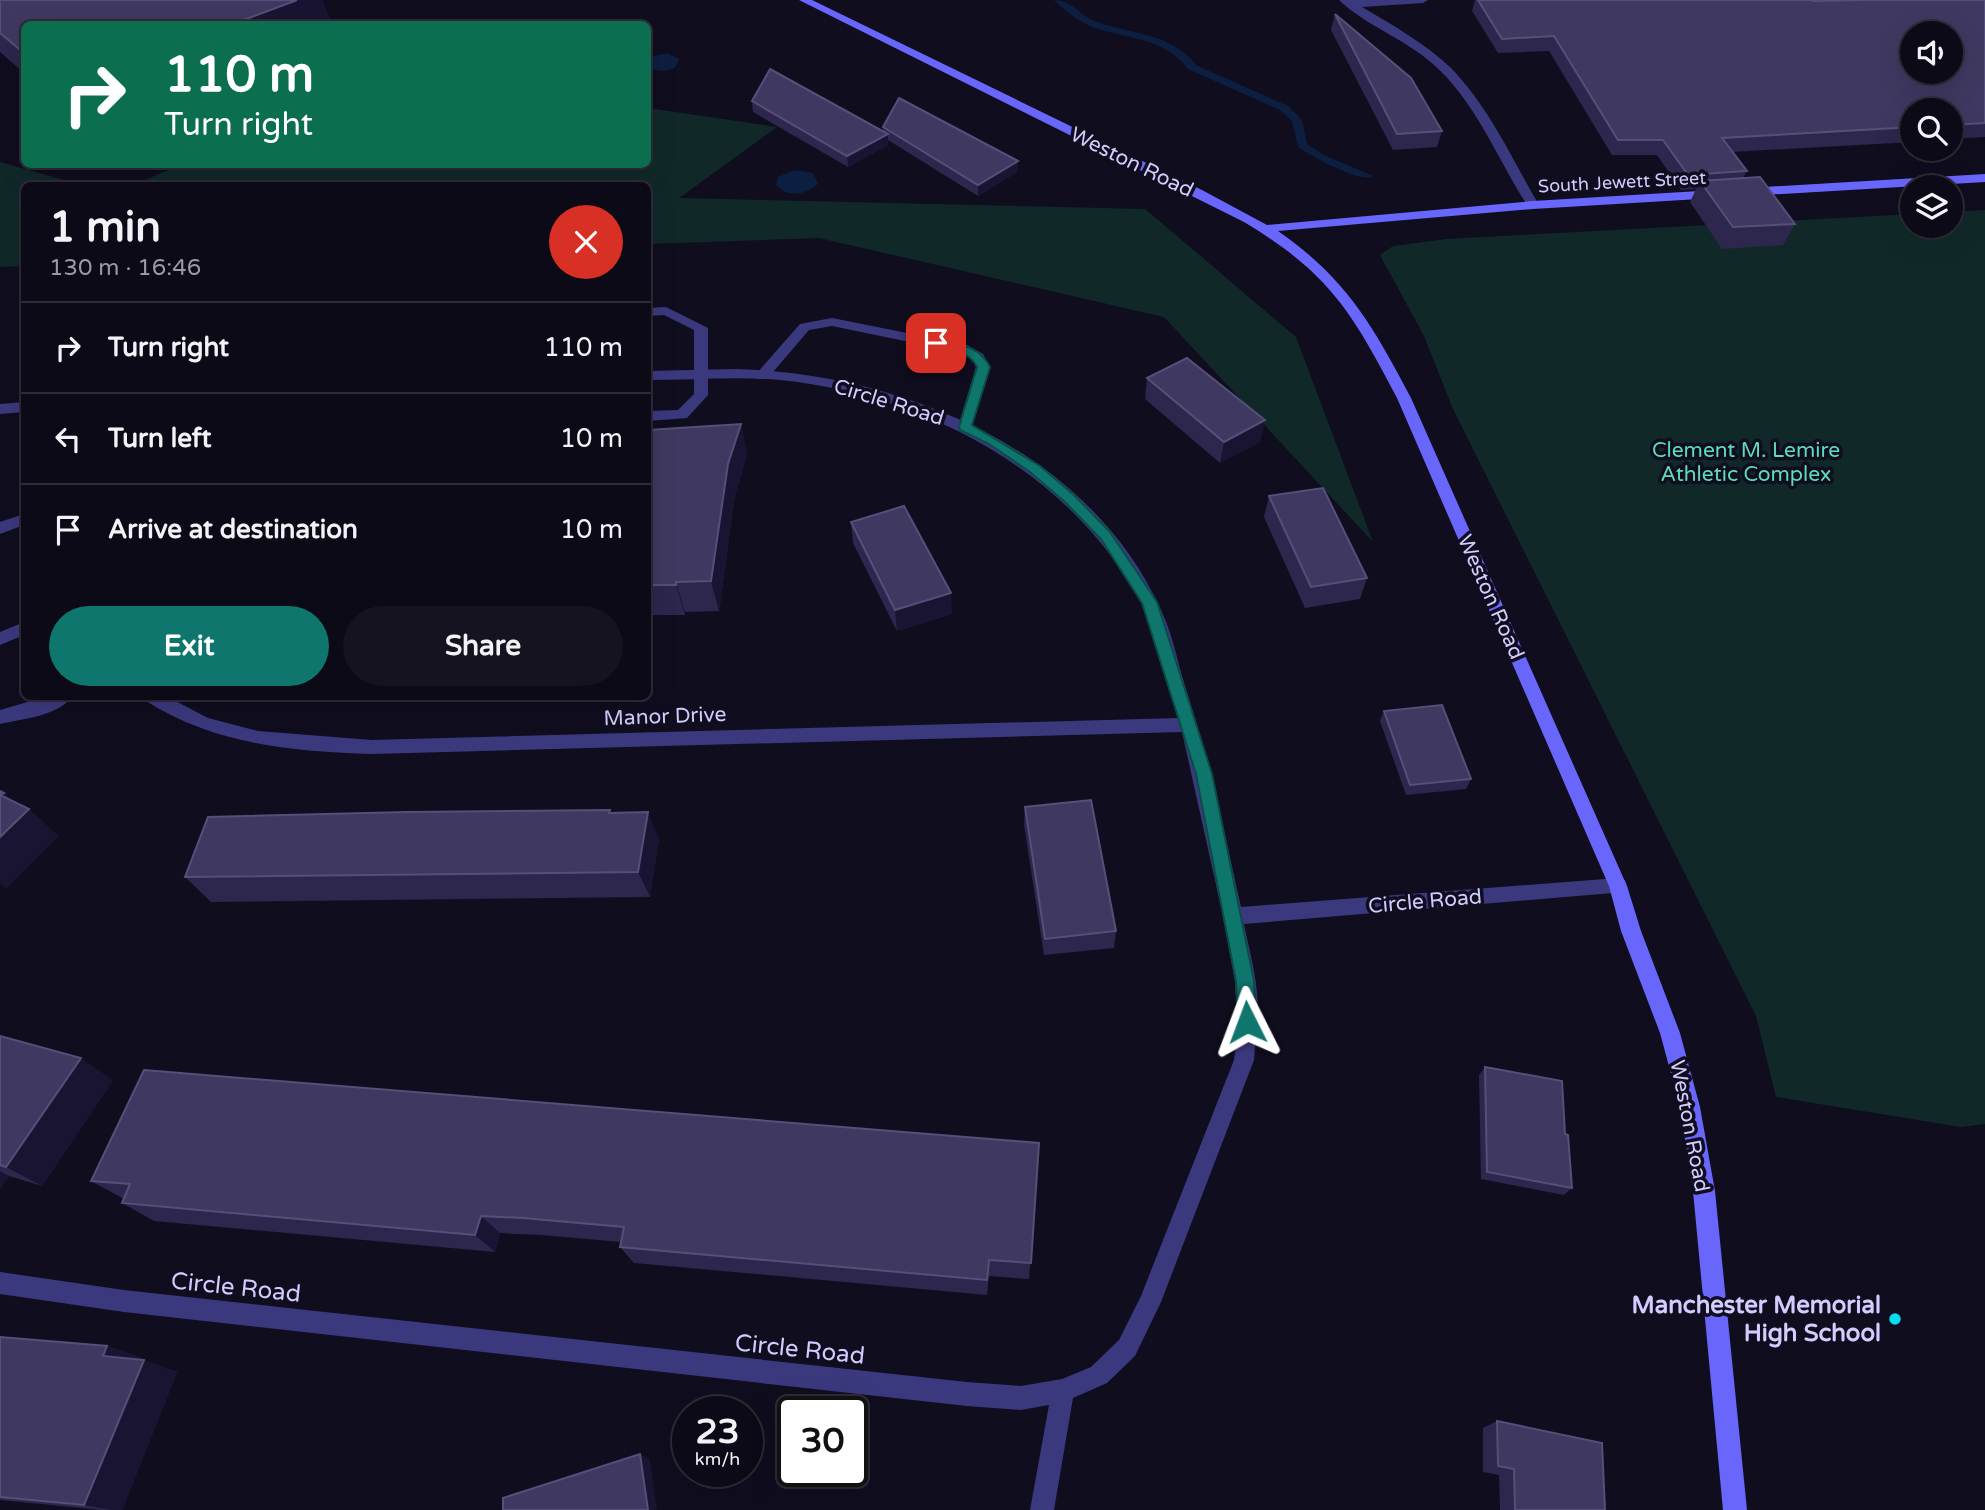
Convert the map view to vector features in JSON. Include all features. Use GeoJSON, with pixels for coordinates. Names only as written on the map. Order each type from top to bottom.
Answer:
{"type":"FeatureCollection","features":[{"type":"Feature","properties":{"kind":"street","name":"Weston Road"},"geometry":{"type":"LineString","coordinates":[[804,0],[1190,190],[1263,229],[1317,267],[1345,299],[1375,342],[1404,398],[1618,886],[1631,931],[1670,1032],[1690,1107],[1704,1191],[1735,1510]]}},
{"type":"Feature","properties":{"kind":"street"},"geometry":{"type":"LineString","coordinates":[[1347,2],[1423,0]]}},
{"type":"Feature","properties":{"kind":"street"},"geometry":{"type":"LineString","coordinates":[[1347,2],[1425,52],[1446,70],[1463,90],[1533,205]]}},
{"type":"Feature","properties":{"kind":"street"},"geometry":{"type":"LineString","coordinates":[[1738,192],[1985,178]]}},
{"type":"Feature","properties":{"kind":"street","name":"South Jewett Street"},"geometry":{"type":"LineString","coordinates":[[1263,229],[1533,205],[1725,193]]}},
{"type":"Feature","properties":{"kind":"street"},"geometry":{"type":"LineString","coordinates":[[651,312],[666,311],[701,328],[702,374],[701,395],[682,415],[651,416]]}},
{"type":"Feature","properties":{"kind":"street"},"geometry":{"type":"LineString","coordinates":[[762,376],[805,327],[831,322],[962,348],[978,357],[983,367],[965,427]]}},
{"type":"Feature","properties":{"kind":"street","name":"Circle Road"},"geometry":{"type":"LineString","coordinates":[[0,1283],[152,1304],[1021,1398],[1063,1391],[1099,1375],[1126,1348],[1150,1303],[1244,1060],[1247,1022],[1245,981],[1204,774],[1149,602],[1105,536],[1035,469],[993,441],[945,416],[820,382],[762,376],[651,376]]}},
{"type":"Feature","properties":{"kind":"street"},"geometry":{"type":"LineString","coordinates":[[0,409],[21,408]]}},
{"type":"Feature","properties":{"kind":"street"},"geometry":{"type":"LineString","coordinates":[[0,528],[21,520]]}},
{"type":"Feature","properties":{"kind":"street"},"geometry":{"type":"LineString","coordinates":[[0,639],[21,629]]}},
{"type":"Feature","properties":{"kind":"street"},"geometry":{"type":"LineString","coordinates":[[0,717],[56,700]]}},
{"type":"Feature","properties":{"kind":"street","name":"Manor Drive"},"geometry":{"type":"LineString","coordinates":[[158,700],[174,712],[232,734],[297,744],[372,747],[1189,725]]}},
{"type":"Feature","properties":{"kind":"street","name":"Circle Road"},"geometry":{"type":"LineString","coordinates":[[1233,916],[1618,886]]}},
{"type":"Feature","properties":{"kind":"street"},"geometry":{"type":"LineString","coordinates":[[1042,1510],[1063,1391]]}},
{"type":"Feature","properties":{"kind":"green space"},"geometry":{"type":"Polygon","coordinates":[[[651,108],[777,127],[679,198],[1145,209],[1296,337],[1373,542],[1164,317],[819,238],[651,244],[651,182],[140,182],[173,168],[651,168],[651,108]]]}},
{"type":"Feature","properties":{"kind":"green space"},"geometry":{"type":"Polygon","coordinates":[[[0,162],[71,182],[21,182],[21,266],[0,267],[0,162]]]}},
{"type":"Feature","properties":{"kind":"green space","name":"Clement M. Lemire Athletic Complex"},"geometry":{"type":"Polygon","coordinates":[[[1985,210],[1985,1124],[1961,1127],[1776,1097],[1756,1016],[1453,409],[1424,336],[1380,255],[1393,246],[1447,239],[1900,215],[1900,238],[1963,238],[1963,211],[1985,210]]]}},
{"type":"Feature","properties":{"kind":"water"},"geometry":{"type":"Polygon","coordinates":[[[668,53],[679,59],[675,68],[663,71],[651,69],[651,56],[668,53]]]}},
{"type":"Feature","properties":{"kind":"water"},"geometry":{"type":"Polygon","coordinates":[[[794,170],[813,173],[818,184],[797,194],[780,189],[776,185],[778,177],[794,170]]]}},
{"type":"Feature","properties":{"kind":"building"},"geometry":{"type":"Polygon","coordinates":[[[0,0],[297,0],[241,21],[21,21],[21,50],[0,33],[0,0]]]}},
{"type":"Feature","properties":{"kind":"building"},"geometry":{"type":"Polygon","coordinates":[[[1478,0],[1985,0],[1985,123],[1963,124],[1963,98],[1900,98],[1900,128],[1722,138],[1747,171],[1688,175],[1663,140],[1618,140],[1554,36],[1502,39],[1478,0]]]}},
{"type":"Feature","properties":{"kind":"building"},"geometry":{"type":"Polygon","coordinates":[[[1335,14],[1411,78],[1442,131],[1397,134],[1335,14]]]}},
{"type":"Feature","properties":{"kind":"building"},"geometry":{"type":"Polygon","coordinates":[[[770,69],[888,134],[847,156],[752,101],[770,69]]]}},
{"type":"Feature","properties":{"kind":"building"},"geometry":{"type":"Polygon","coordinates":[[[899,98],[1018,161],[978,185],[883,127],[899,98]]]}},
{"type":"Feature","properties":{"kind":"building"},"geometry":{"type":"Polygon","coordinates":[[[1760,177],[1795,224],[1733,227],[1700,181],[1760,177]]]}},
{"type":"Feature","properties":{"kind":"building"},"geometry":{"type":"Polygon","coordinates":[[[1187,358],[1265,420],[1224,442],[1147,378],[1187,358]]]}},
{"type":"Feature","properties":{"kind":"building"},"geometry":{"type":"Polygon","coordinates":[[[741,424],[728,464],[711,581],[651,585],[651,430],[741,424]]]}},
{"type":"Feature","properties":{"kind":"building"},"geometry":{"type":"Polygon","coordinates":[[[1323,488],[1367,578],[1311,587],[1269,496],[1323,488]]]}},
{"type":"Feature","properties":{"kind":"building"},"geometry":{"type":"Polygon","coordinates":[[[904,506],[951,593],[895,610],[851,522],[904,506]]]}},
{"type":"Feature","properties":{"kind":"building"},"geometry":{"type":"Polygon","coordinates":[[[1442,705],[1471,779],[1410,785],[1384,711],[1442,705]]]}},
{"type":"Feature","properties":{"kind":"building"},"geometry":{"type":"Polygon","coordinates":[[[0,795],[29,809],[0,837],[0,795]]]}},
{"type":"Feature","properties":{"kind":"building"},"geometry":{"type":"Polygon","coordinates":[[[1091,800],[1116,931],[1045,939],[1025,807],[1091,800]]]}},
{"type":"Feature","properties":{"kind":"building"},"geometry":{"type":"Polygon","coordinates":[[[610,810],[609,813],[648,812],[638,872],[185,877],[208,817],[610,810]]]}},
{"type":"Feature","properties":{"kind":"building"},"geometry":{"type":"Polygon","coordinates":[[[0,1036],[81,1058],[6,1167],[0,1165],[0,1036]]]}},
{"type":"Feature","properties":{"kind":"building"},"geometry":{"type":"Polygon","coordinates":[[[1485,1067],[1562,1081],[1572,1188],[1487,1172],[1485,1067]]]}},
{"type":"Feature","properties":{"kind":"building"},"geometry":{"type":"Polygon","coordinates":[[[144,1070],[1039,1143],[1031,1263],[989,1260],[987,1280],[620,1247],[624,1227],[523,1218],[481,1216],[475,1235],[122,1203],[130,1184],[91,1181],[144,1070]]]}},
{"type":"Feature","properties":{"kind":"building"},"geometry":{"type":"Polygon","coordinates":[[[0,1337],[107,1346],[103,1356],[144,1360],[84,1505],[0,1497],[0,1337]]]}},
{"type":"Feature","properties":{"kind":"building"},"geometry":{"type":"Polygon","coordinates":[[[1497,1421],[1602,1443],[1605,1510],[1515,1510],[1514,1469],[1498,1466],[1497,1421]]]}},
{"type":"Feature","properties":{"kind":"building"},"geometry":{"type":"Polygon","coordinates":[[[640,1454],[648,1510],[503,1510],[503,1498],[640,1454]]]}},
{"type":"Feature","properties":{"kind":"waterway"},"geometry":{"type":"LineString","coordinates":[[1059,0],[1085,20],[1172,47],[1183,55],[1192,67],[1284,108],[1297,120],[1302,145],[1320,157],[1368,176]]}},
{"type":"Feature","properties":{"kind":"place","name":"Manchester Memorial High School"},"geometry":{"type":"Point","coordinates":[1895,1319]}},
{"type":"Feature","properties":{"kind":"route"},"geometry":{"type":"LineString","coordinates":[[936,343],[962,348],[978,357],[983,367],[965,427],[993,441],[1035,469],[1069,498],[1105,536],[1149,602],[1204,774],[1245,981],[1247,1022]]}}]}
